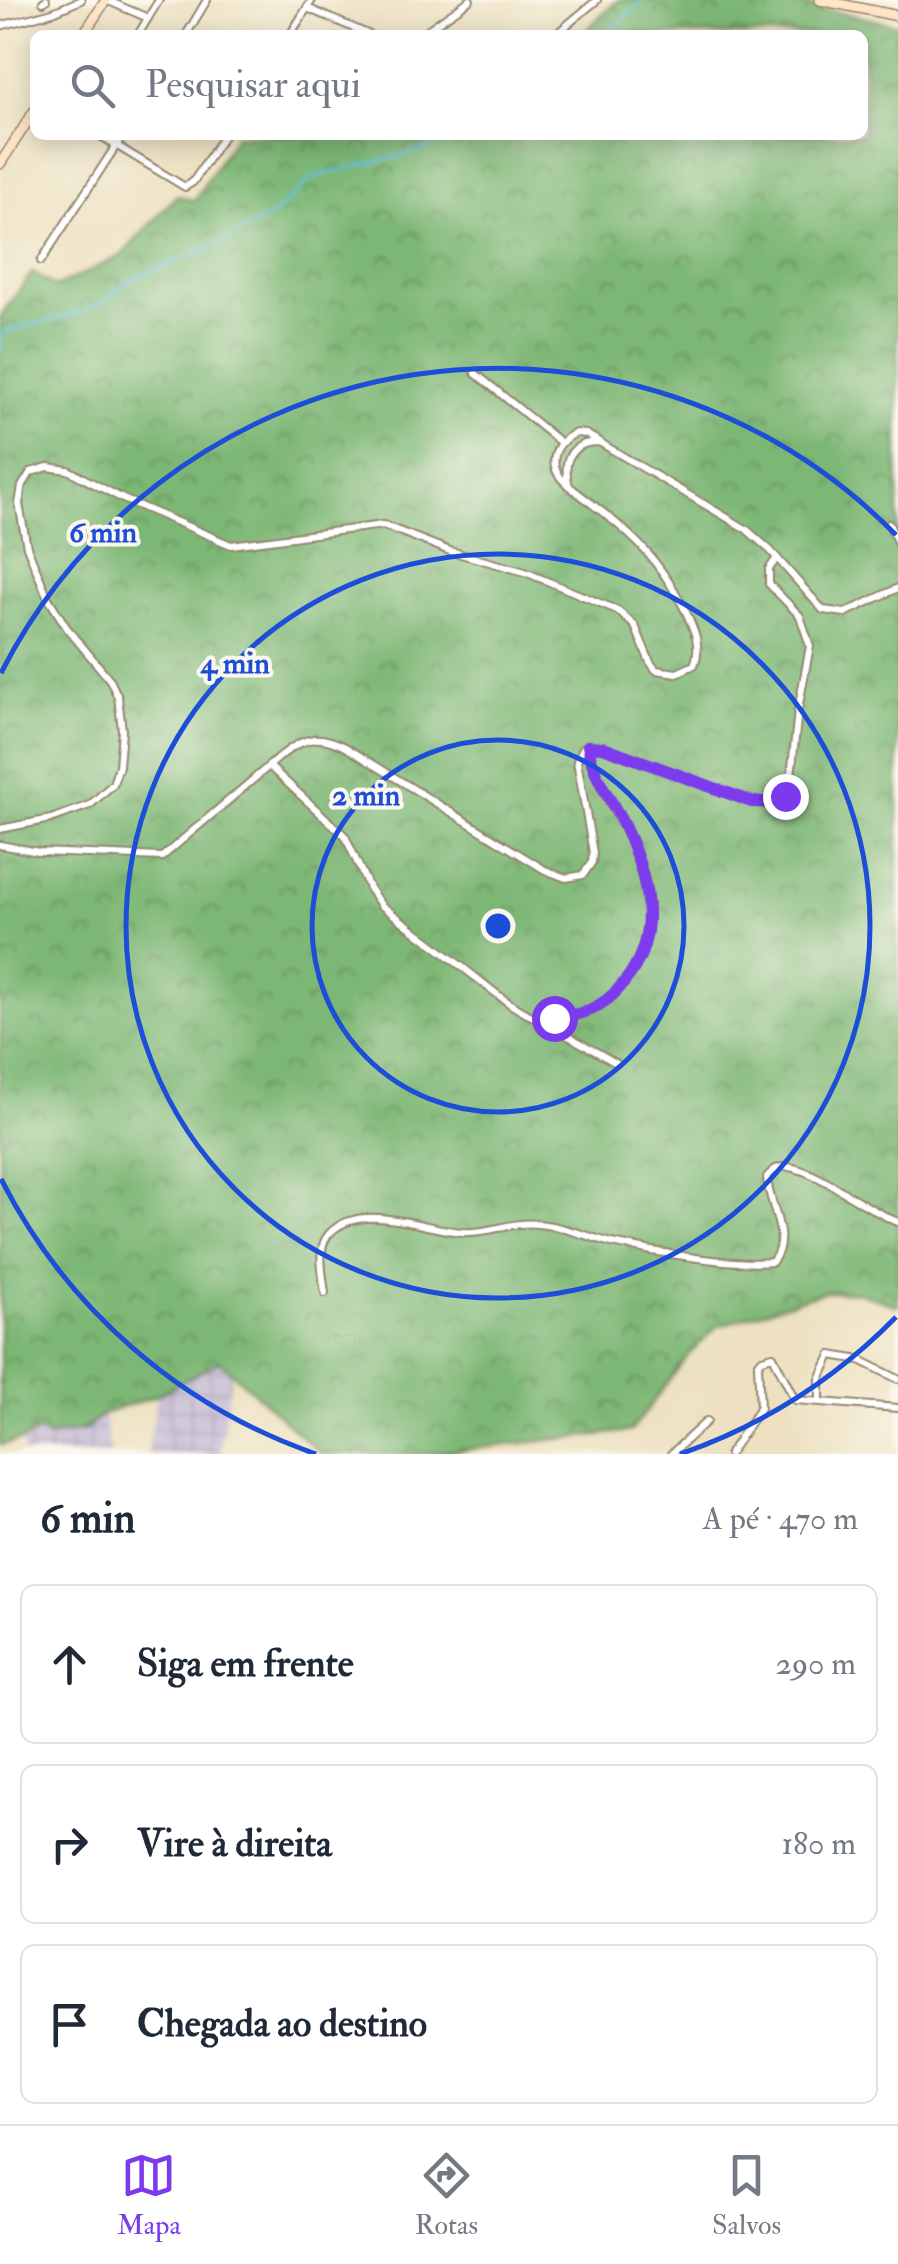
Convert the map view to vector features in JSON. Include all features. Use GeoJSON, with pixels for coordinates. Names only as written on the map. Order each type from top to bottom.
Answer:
{"type":"FeatureCollection","features":[{"type":"Feature","properties":{"kind":"street"},"geometry":{"type":"LineString","coordinates":[[0,26],[82,0]]}},
{"type":"Feature","properties":{"kind":"street"},"geometry":{"type":"LineString","coordinates":[[86,30],[106,0],[148,18]]}},
{"type":"Feature","properties":{"kind":"street"},"geometry":{"type":"LineString","coordinates":[[141,30],[159,0]]}},
{"type":"Feature","properties":{"kind":"street"},"geometry":{"type":"LineString","coordinates":[[189,30],[207,0]]}},
{"type":"Feature","properties":{"kind":"street"},"geometry":{"type":"LineString","coordinates":[[293,30],[312,0]]}},
{"type":"Feature","properties":{"kind":"street"},"geometry":{"type":"LineString","coordinates":[[427,30],[470,0]]}},
{"type":"Feature","properties":{"kind":"street"},"geometry":{"type":"LineString","coordinates":[[561,30],[597,0]]}},
{"type":"Feature","properties":{"kind":"street"},"geometry":{"type":"LineString","coordinates":[[820,0],[898,16]]}},
{"type":"Feature","properties":{"kind":"street"},"geometry":{"type":"LineString","coordinates":[[307,8],[358,30]]}},
{"type":"Feature","properties":{"kind":"street"},"geometry":{"type":"LineString","coordinates":[[0,164],[30,118]]}},
{"type":"Feature","properties":{"kind":"street"},"geometry":{"type":"LineString","coordinates":[[107,140],[184,187],[193,182],[221,140]]}},
{"type":"Feature","properties":{"kind":"street"},"geometry":{"type":"LineString","coordinates":[[41,261],[120,140]]}},
{"type":"Feature","properties":{"kind":"street"},"geometry":{"type":"LineString","coordinates":[[476,373],[560,442]]}},
{"type":"Feature","properties":{"kind":"street"},"geometry":{"type":"LineString","coordinates":[[0,829],[51,820],[90,804],[113,784],[119,766],[122,730],[118,697],[110,680],[48,598],[28,547],[18,504],[22,486],[31,472],[48,467],[68,470],[123,499],[231,545],[384,525],[450,551],[524,572],[617,610],[636,626],[650,662],[665,673],[687,670],[697,657],[696,637],[662,568],[631,535],[554,471],[554,456],[560,442],[576,432],[586,434],[746,529],[817,605],[830,613],[845,613],[898,588]]}},
{"type":"Feature","properties":{"kind":"street"},"geometry":{"type":"LineString","coordinates":[[569,486],[567,458],[584,443],[598,442]]}},
{"type":"Feature","properties":{"kind":"street"},"geometry":{"type":"LineString","coordinates":[[889,524],[898,544]]}},
{"type":"Feature","properties":{"kind":"street"},"geometry":{"type":"LineString","coordinates":[[0,846],[69,854],[162,857],[268,766],[308,738],[335,742],[545,870],[566,878],[583,876],[592,862],[590,821],[577,761],[580,750],[588,746],[603,747],[752,802],[778,802],[785,796],[810,646],[800,616],[769,584],[769,569],[777,558]]}},
{"type":"Feature","properties":{"kind":"street"},"geometry":{"type":"LineString","coordinates":[[539,1019],[583,1014],[603,1004],[635,967],[644,942],[648,901],[643,874],[622,821],[597,781],[588,746]]}},
{"type":"Feature","properties":{"kind":"street"},"geometry":{"type":"LineString","coordinates":[[268,766],[346,836],[369,888],[382,905],[503,998],[616,1063]]}},
{"type":"Feature","properties":{"kind":"street"},"geometry":{"type":"LineString","coordinates":[[326,1293],[322,1244],[331,1232],[350,1220],[418,1222],[462,1232],[484,1231],[511,1222],[541,1224],[614,1243],[745,1263],[772,1262],[780,1252],[781,1238],[768,1177],[776,1169],[789,1167],[898,1222]]}},
{"type":"Feature","properties":{"kind":"street"},"geometry":{"type":"LineString","coordinates":[[820,1400],[820,1379],[831,1355],[860,1360],[898,1379]]}},
{"type":"Feature","properties":{"kind":"street"},"geometry":{"type":"LineString","coordinates":[[729,1454],[760,1408],[758,1364],[773,1356],[795,1400],[898,1408]]}},
{"type":"Feature","properties":{"kind":"street"},"geometry":{"type":"LineString","coordinates":[[671,1454],[707,1421]]}},
{"type":"Feature","properties":{"kind":"shaded area"},"geometry":{"type":"Polygon","coordinates":[[[220,1361],[232,1373],[219,1454],[148,1454],[157,1395],[220,1361]]]}},
{"type":"Feature","properties":{"kind":"shaded area"},"geometry":{"type":"Polygon","coordinates":[[[103,1414],[111,1454],[25,1454],[22,1440],[40,1431],[84,1430],[103,1414]]]}},
{"type":"Feature","properties":{"kind":"green space"},"geometry":{"type":"Polygon","coordinates":[[[618,0],[780,0],[898,25],[898,1306],[858,1292],[824,1292],[717,1326],[690,1353],[631,1431],[426,1454],[321,1454],[220,1361],[157,1395],[103,1414],[84,1430],[47,1436],[39,1431],[0,1445],[0,317],[32,273],[56,287],[121,256],[177,195],[194,201],[233,140],[868,140],[868,30],[586,30],[618,0]]]}},
{"type":"Feature","properties":{"kind":"waterway"},"geometry":{"type":"LineString","coordinates":[[610,30],[643,0]]}},
{"type":"Feature","properties":{"kind":"waterway"},"geometry":{"type":"LineString","coordinates":[[0,352],[2,332],[80,313],[106,300],[130,280],[213,246],[272,216],[313,177],[427,149],[445,140]]}},
{"type":"Feature","properties":{"kind":"route"},"geometry":{"type":"LineString","coordinates":[[554,1018],[583,1014],[612,997],[635,967],[646,930],[648,901],[643,874],[622,821],[597,781],[588,746],[603,747],[752,802],[778,802],[785,796]]}}]}
